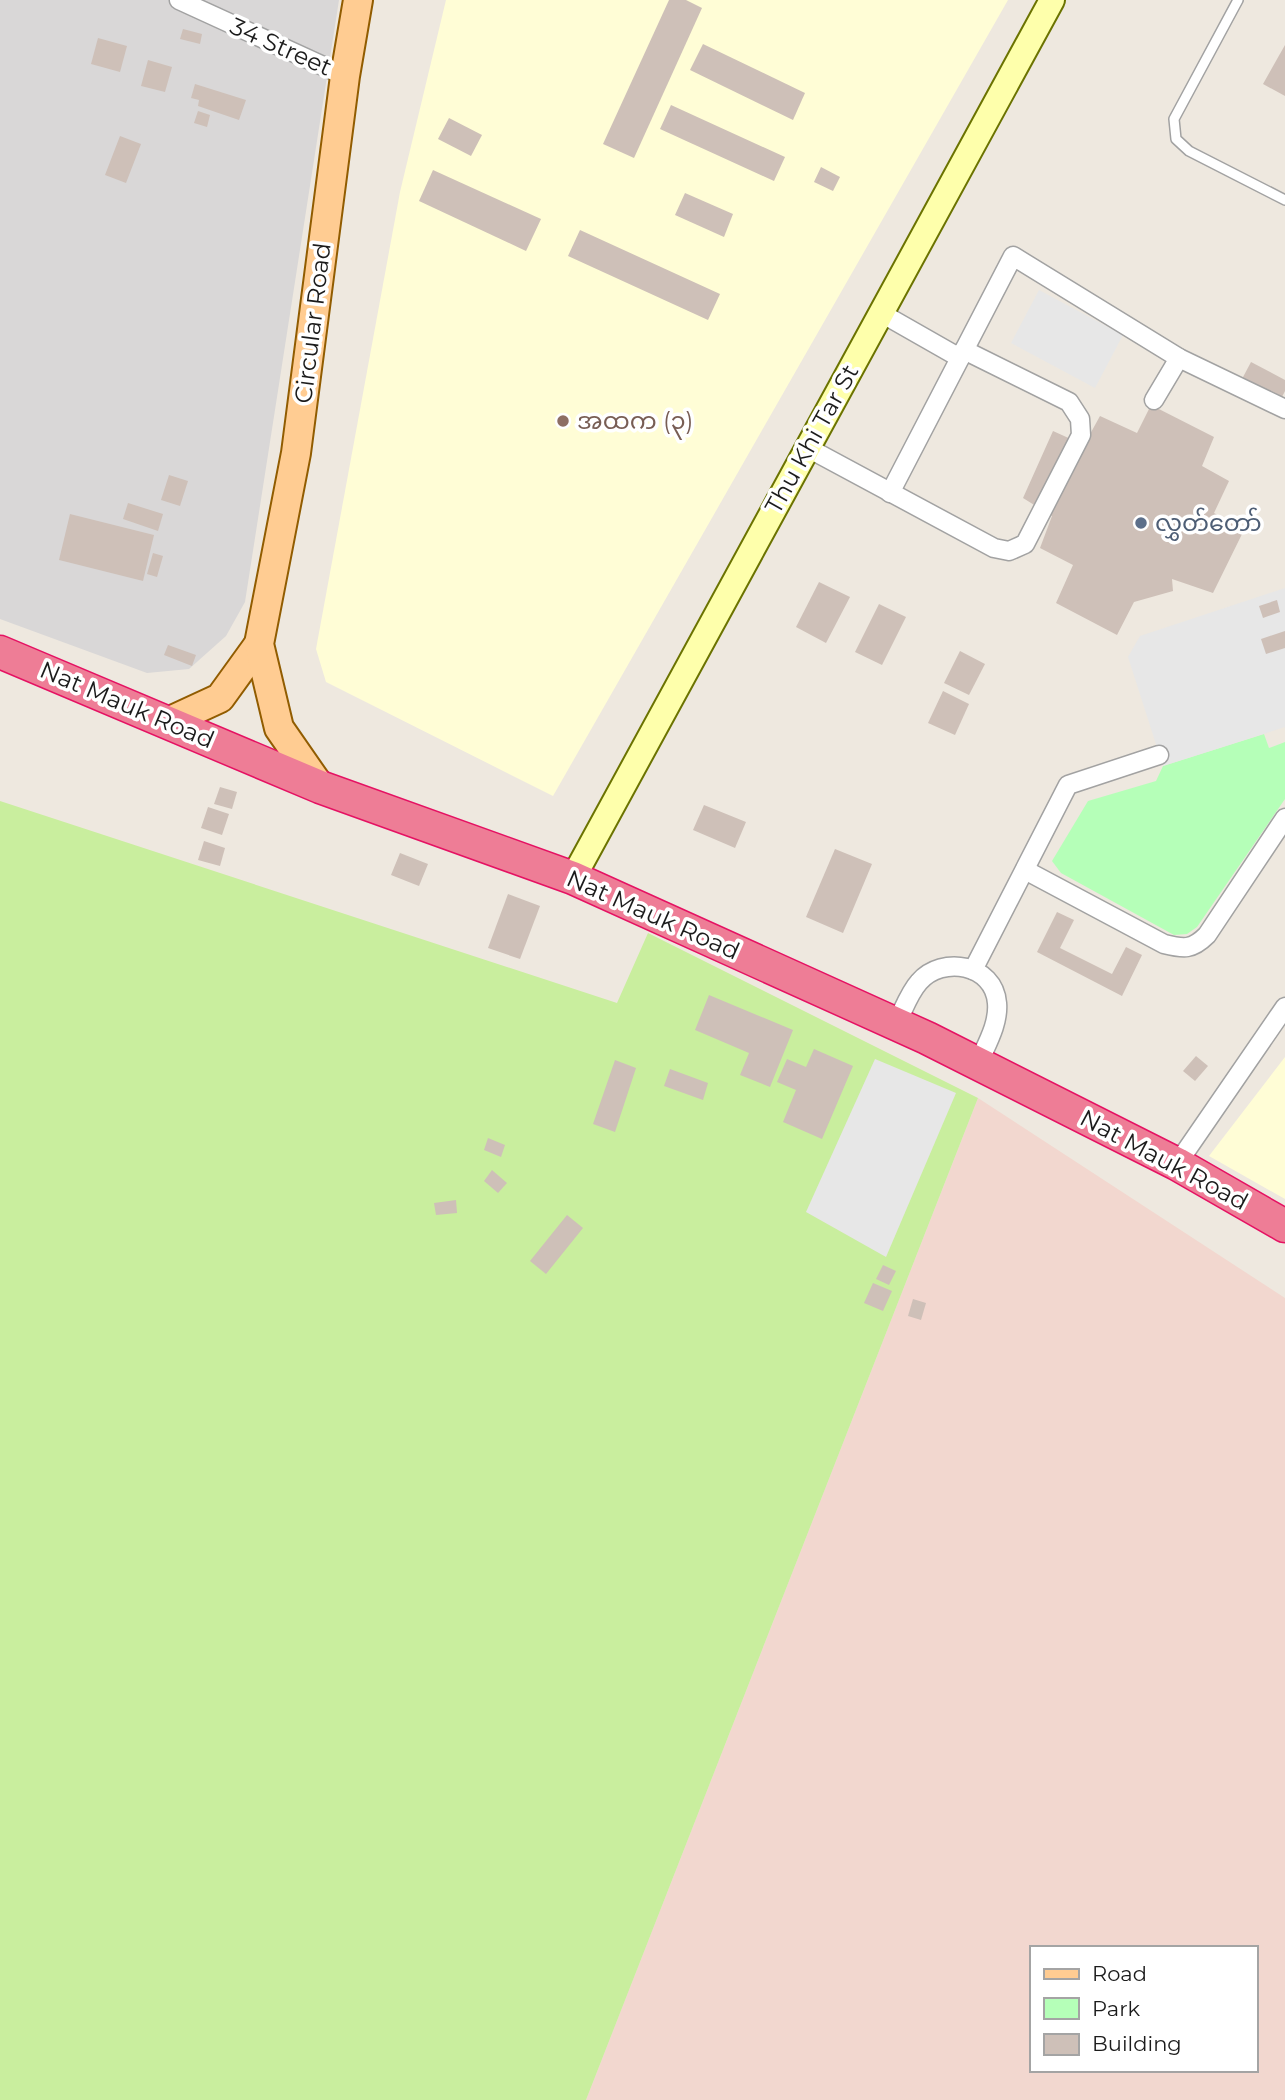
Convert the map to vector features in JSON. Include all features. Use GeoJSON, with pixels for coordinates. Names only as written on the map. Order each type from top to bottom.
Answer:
{"type":"FeatureCollection","features":[{"type":"Feature","properties":{"kind":"highway","name":"Nat Mauk Road"},"geometry":{"type":"LineString","coordinates":[[0,652],[320,787],[573,878],[896,1024],[978,1064],[1177,1164],[1285,1226]]}},
{"type":"Feature","properties":{"kind":"main road","name":"Circular Road"},"geometry":{"type":"LineString","coordinates":[[259,645],[296,453],[345,76],[358,0]]}},
{"type":"Feature","properties":{"kind":"main road"},"geometry":{"type":"LineString","coordinates":[[168,722],[220,698],[259,645]]}},
{"type":"Feature","properties":{"kind":"main road"},"geometry":{"type":"LineString","coordinates":[[259,645],[279,728],[320,787]]}},
{"type":"Feature","properties":{"kind":"street","name":"34 Street"},"geometry":{"type":"LineString","coordinates":[[179,0],[345,76]]}},
{"type":"Feature","properties":{"kind":"street","name":"Thu Khi Tar St"},"geometry":{"type":"LineString","coordinates":[[573,878],[1052,0]]}},
{"type":"Feature","properties":{"kind":"street"},"geometry":{"type":"LineString","coordinates":[[890,493],[1013,256],[1179,358],[1285,410]]}},
{"type":"Feature","properties":{"kind":"street"},"geometry":{"type":"LineString","coordinates":[[808,448],[994,548],[1009,551],[1025,544],[1081,435],[1080,419],[1069,402],[962,354],[881,313]]}},
{"type":"Feature","properties":{"kind":"street"},"geometry":{"type":"LineString","coordinates":[[1154,400],[1179,358]]}},
{"type":"Feature","properties":{"kind":"street"},"geometry":{"type":"LineString","coordinates":[[973,970],[1068,785],[1159,754]]}},
{"type":"Feature","properties":{"kind":"street"},"geometry":{"type":"LineString","coordinates":[[1025,870],[1164,944],[1181,948],[1197,945],[1285,818]]}},
{"type":"Feature","properties":{"kind":"street"},"geometry":{"type":"LineString","coordinates":[[896,1024],[918,982],[934,969],[954,965],[973,970],[989,983],[997,1001],[995,1024],[978,1064]]}},
{"type":"Feature","properties":{"kind":"street"},"geometry":{"type":"LineString","coordinates":[[1177,1164],[1285,1007]]}},
{"type":"Feature","properties":{"kind":"lane"},"geometry":{"type":"LineString","coordinates":[[1238,0],[1174,119],[1176,139],[1189,151],[1285,200]]}},
{"type":"Feature","properties":{"kind":"shaded area"},"geometry":{"type":"Polygon","coordinates":[[[0,0],[339,0],[245,602],[226,636],[189,669],[147,673],[0,619],[0,0]]]}},
{"type":"Feature","properties":{"kind":"shaded area","name":"အထက (၃)"},"geometry":{"type":"Polygon","coordinates":[[[446,0],[1008,0],[553,796],[326,682],[316,649],[400,192],[446,0]]]}},
{"type":"Feature","properties":{"kind":"shaded area"},"geometry":{"type":"Polygon","coordinates":[[[1039,290],[1123,335],[1095,388],[1011,343],[1039,290]]]}},
{"type":"Feature","properties":{"kind":"shaded area"},"geometry":{"type":"Polygon","coordinates":[[[1285,588],[1285,727],[1163,766],[1128,657],[1140,636],[1285,588]]]}},
{"type":"Feature","properties":{"kind":"shaded area"},"geometry":{"type":"Polygon","coordinates":[[[1285,1057],[1285,1199],[1209,1156],[1285,1057]]]}},
{"type":"Feature","properties":{"kind":"shaded area"},"geometry":{"type":"Polygon","coordinates":[[[875,1059],[956,1093],[886,1257],[806,1212],[875,1059]]]}},
{"type":"Feature","properties":{"kind":"shaded area"},"geometry":{"type":"Polygon","coordinates":[[[978,1098],[1285,1298],[1285,2100],[586,2100],[978,1098]]]}},
{"type":"Feature","properties":{"kind":"green space"},"geometry":{"type":"Polygon","coordinates":[[[1264,734],[1269,748],[1285,742],[1285,799],[1197,927],[1187,934],[1174,935],[1061,873],[1052,861],[1088,801],[1156,781],[1163,766],[1264,734]]]}},
{"type":"Feature","properties":{"kind":"green space"},"geometry":{"type":"Polygon","coordinates":[[[0,801],[617,1003],[648,933],[978,1098],[586,2100],[0,2100],[0,801]]]}},
{"type":"Feature","properties":{"kind":"building"},"geometry":{"type":"Polygon","coordinates":[[[669,0],[686,0],[702,8],[634,158],[603,144],[669,0]]]}},
{"type":"Feature","properties":{"kind":"building"},"geometry":{"type":"Polygon","coordinates":[[[183,29],[202,34],[200,44],[180,39],[183,29]]]}},
{"type":"Feature","properties":{"kind":"building"},"geometry":{"type":"Polygon","coordinates":[[[98,38],[127,46],[120,72],[91,64],[98,38]]]}},
{"type":"Feature","properties":{"kind":"building"},"geometry":{"type":"Polygon","coordinates":[[[703,44],[805,93],[793,120],[690,70],[703,44]]]}},
{"type":"Feature","properties":{"kind":"building"},"geometry":{"type":"Polygon","coordinates":[[[1285,45],[1285,96],[1263,84],[1285,45]]]}},
{"type":"Feature","properties":{"kind":"building"},"geometry":{"type":"Polygon","coordinates":[[[148,60],[172,67],[165,92],[141,86],[148,60]]]}},
{"type":"Feature","properties":{"kind":"building"},"geometry":{"type":"Polygon","coordinates":[[[195,84],[246,100],[239,120],[198,106],[199,100],[191,98],[195,84]]]}},
{"type":"Feature","properties":{"kind":"building"},"geometry":{"type":"Polygon","coordinates":[[[671,105],[785,157],[774,181],[660,129],[671,105]]]}},
{"type":"Feature","properties":{"kind":"building"},"geometry":{"type":"Polygon","coordinates":[[[198,111],[210,115],[207,127],[194,123],[198,111]]]}},
{"type":"Feature","properties":{"kind":"building"},"geometry":{"type":"Polygon","coordinates":[[[449,118],[482,135],[471,156],[438,139],[449,118]]]}},
{"type":"Feature","properties":{"kind":"building"},"geometry":{"type":"Polygon","coordinates":[[[120,136],[141,144],[126,183],[105,175],[120,136]]]}},
{"type":"Feature","properties":{"kind":"building"},"geometry":{"type":"Polygon","coordinates":[[[821,167],[840,177],[833,191],[814,182],[821,167]]]}},
{"type":"Feature","properties":{"kind":"building"},"geometry":{"type":"Polygon","coordinates":[[[433,170],[541,219],[526,251],[419,201],[433,170]]]}},
{"type":"Feature","properties":{"kind":"building"},"geometry":{"type":"Polygon","coordinates":[[[685,193],[733,214],[724,237],[675,215],[685,193]]]}},
{"type":"Feature","properties":{"kind":"building"},"geometry":{"type":"Polygon","coordinates":[[[580,230],[720,294],[708,320],[568,256],[580,230]]]}},
{"type":"Feature","properties":{"kind":"building"},"geometry":{"type":"Polygon","coordinates":[[[1251,362],[1285,380],[1285,391],[1281,399],[1242,379],[1251,362]]]}},
{"type":"Feature","properties":{"kind":"building","name":"လွှတ်တော်"},"geometry":{"type":"Polygon","coordinates":[[[1151,405],[1214,437],[1202,466],[1229,481],[1214,513],[1244,530],[1213,593],[1172,579],[1173,591],[1134,602],[1117,635],[1056,603],[1073,565],[1040,548],[1052,516],[1023,498],[1053,431],[1084,445],[1100,416],[1137,433],[1151,405]]]}},
{"type":"Feature","properties":{"kind":"building"},"geometry":{"type":"Polygon","coordinates":[[[169,475],[188,481],[180,506],[161,500],[169,475]]]}},
{"type":"Feature","properties":{"kind":"building"},"geometry":{"type":"Polygon","coordinates":[[[128,503],[163,514],[158,531],[123,519],[128,503]]]}},
{"type":"Feature","properties":{"kind":"building"},"geometry":{"type":"Polygon","coordinates":[[[70,514],[154,535],[143,581],[59,560],[70,514]]]}},
{"type":"Feature","properties":{"kind":"building"},"geometry":{"type":"Polygon","coordinates":[[[153,553],[163,556],[157,577],[147,574],[153,553]]]}},
{"type":"Feature","properties":{"kind":"building"},"geometry":{"type":"Polygon","coordinates":[[[819,582],[850,597],[826,643],[796,627],[819,582]]]}},
{"type":"Feature","properties":{"kind":"building"},"geometry":{"type":"Polygon","coordinates":[[[1277,600],[1280,612],[1263,618],[1259,606],[1277,600]]]}},
{"type":"Feature","properties":{"kind":"building"},"geometry":{"type":"Polygon","coordinates":[[[879,604],[906,617],[882,665],[855,652],[879,604]]]}},
{"type":"Feature","properties":{"kind":"building"},"geometry":{"type":"Polygon","coordinates":[[[1285,631],[1285,648],[1266,654],[1261,639],[1285,631]]]}},
{"type":"Feature","properties":{"kind":"building"},"geometry":{"type":"Polygon","coordinates":[[[168,645],[196,655],[192,666],[164,655],[168,645]]]}},
{"type":"Feature","properties":{"kind":"building"},"geometry":{"type":"Polygon","coordinates":[[[960,651],[985,664],[969,695],[944,683],[960,651]]]}},
{"type":"Feature","properties":{"kind":"building"},"geometry":{"type":"Polygon","coordinates":[[[943,691],[969,704],[955,735],[928,723],[943,691]]]}},
{"type":"Feature","properties":{"kind":"building"},"geometry":{"type":"Polygon","coordinates":[[[220,787],[237,792],[232,809],[214,804],[220,787]]]}},
{"type":"Feature","properties":{"kind":"building"},"geometry":{"type":"Polygon","coordinates":[[[704,805],[746,822],[735,848],[693,830],[704,805]]]}},
{"type":"Feature","properties":{"kind":"building"},"geometry":{"type":"Polygon","coordinates":[[[208,807],[229,814],[222,835],[201,828],[208,807]]]}},
{"type":"Feature","properties":{"kind":"building"},"geometry":{"type":"Polygon","coordinates":[[[204,841],[225,848],[220,866],[198,860],[204,841]]]}},
{"type":"Feature","properties":{"kind":"building"},"geometry":{"type":"Polygon","coordinates":[[[835,849],[872,864],[843,933],[806,917],[835,849]]]}},
{"type":"Feature","properties":{"kind":"building"},"geometry":{"type":"Polygon","coordinates":[[[400,853],[428,864],[419,886],[391,875],[400,853]]]}},
{"type":"Feature","properties":{"kind":"building"},"geometry":{"type":"Polygon","coordinates":[[[508,894],[540,906],[520,959],[488,948],[508,894]]]}},
{"type":"Feature","properties":{"kind":"building"},"geometry":{"type":"Polygon","coordinates":[[[1057,912],[1074,920],[1060,948],[1112,974],[1126,947],[1142,955],[1122,996],[1037,952],[1057,912]]]}},
{"type":"Feature","properties":{"kind":"building"},"geometry":{"type":"Polygon","coordinates":[[[709,995],[793,1030],[770,1087],[740,1075],[749,1053],[695,1030],[709,995]]]}},
{"type":"Feature","properties":{"kind":"building"},"geometry":{"type":"Polygon","coordinates":[[[814,1049],[853,1066],[822,1139],[783,1122],[796,1090],[777,1082],[787,1059],[806,1067],[814,1049]]]}},
{"type":"Feature","properties":{"kind":"building"},"geometry":{"type":"Polygon","coordinates":[[[1196,1056],[1208,1066],[1195,1081],[1183,1071],[1196,1056]]]}},
{"type":"Feature","properties":{"kind":"building"},"geometry":{"type":"Polygon","coordinates":[[[615,1060],[636,1068],[615,1132],[593,1124],[615,1060]]]}},
{"type":"Feature","properties":{"kind":"building"},"geometry":{"type":"Polygon","coordinates":[[[670,1069],[708,1083],[703,1100],[664,1086],[670,1069]]]}},
{"type":"Feature","properties":{"kind":"building"},"geometry":{"type":"Polygon","coordinates":[[[488,1138],[505,1145],[501,1157],[484,1150],[488,1138]]]}},
{"type":"Feature","properties":{"kind":"building"},"geometry":{"type":"Polygon","coordinates":[[[492,1170],[507,1183],[498,1193],[484,1181],[492,1170]]]}},
{"type":"Feature","properties":{"kind":"building"},"geometry":{"type":"Polygon","coordinates":[[[456,1200],[457,1213],[436,1215],[434,1203],[456,1200]]]}},
{"type":"Feature","properties":{"kind":"building"},"geometry":{"type":"Polygon","coordinates":[[[567,1215],[583,1228],[546,1274],[530,1261],[567,1215]]]}},
{"type":"Feature","properties":{"kind":"building"},"geometry":{"type":"Polygon","coordinates":[[[883,1265],[896,1271],[889,1285],[876,1279],[883,1265]]]}},
{"type":"Feature","properties":{"kind":"building"},"geometry":{"type":"Polygon","coordinates":[[[873,1283],[892,1291],[883,1311],[864,1303],[873,1283]]]}},
{"type":"Feature","properties":{"kind":"building"},"geometry":{"type":"Polygon","coordinates":[[[913,1299],[926,1303],[921,1320],[908,1316],[913,1299]]]}},
{"type":"Feature","properties":{"kind":"place","name":"အထက (၃)"},"geometry":{"type":"Point","coordinates":[563,421]}},
{"type":"Feature","properties":{"kind":"place","name":"လွှတ်တော်"},"geometry":{"type":"Point","coordinates":[1141,523]}}]}
